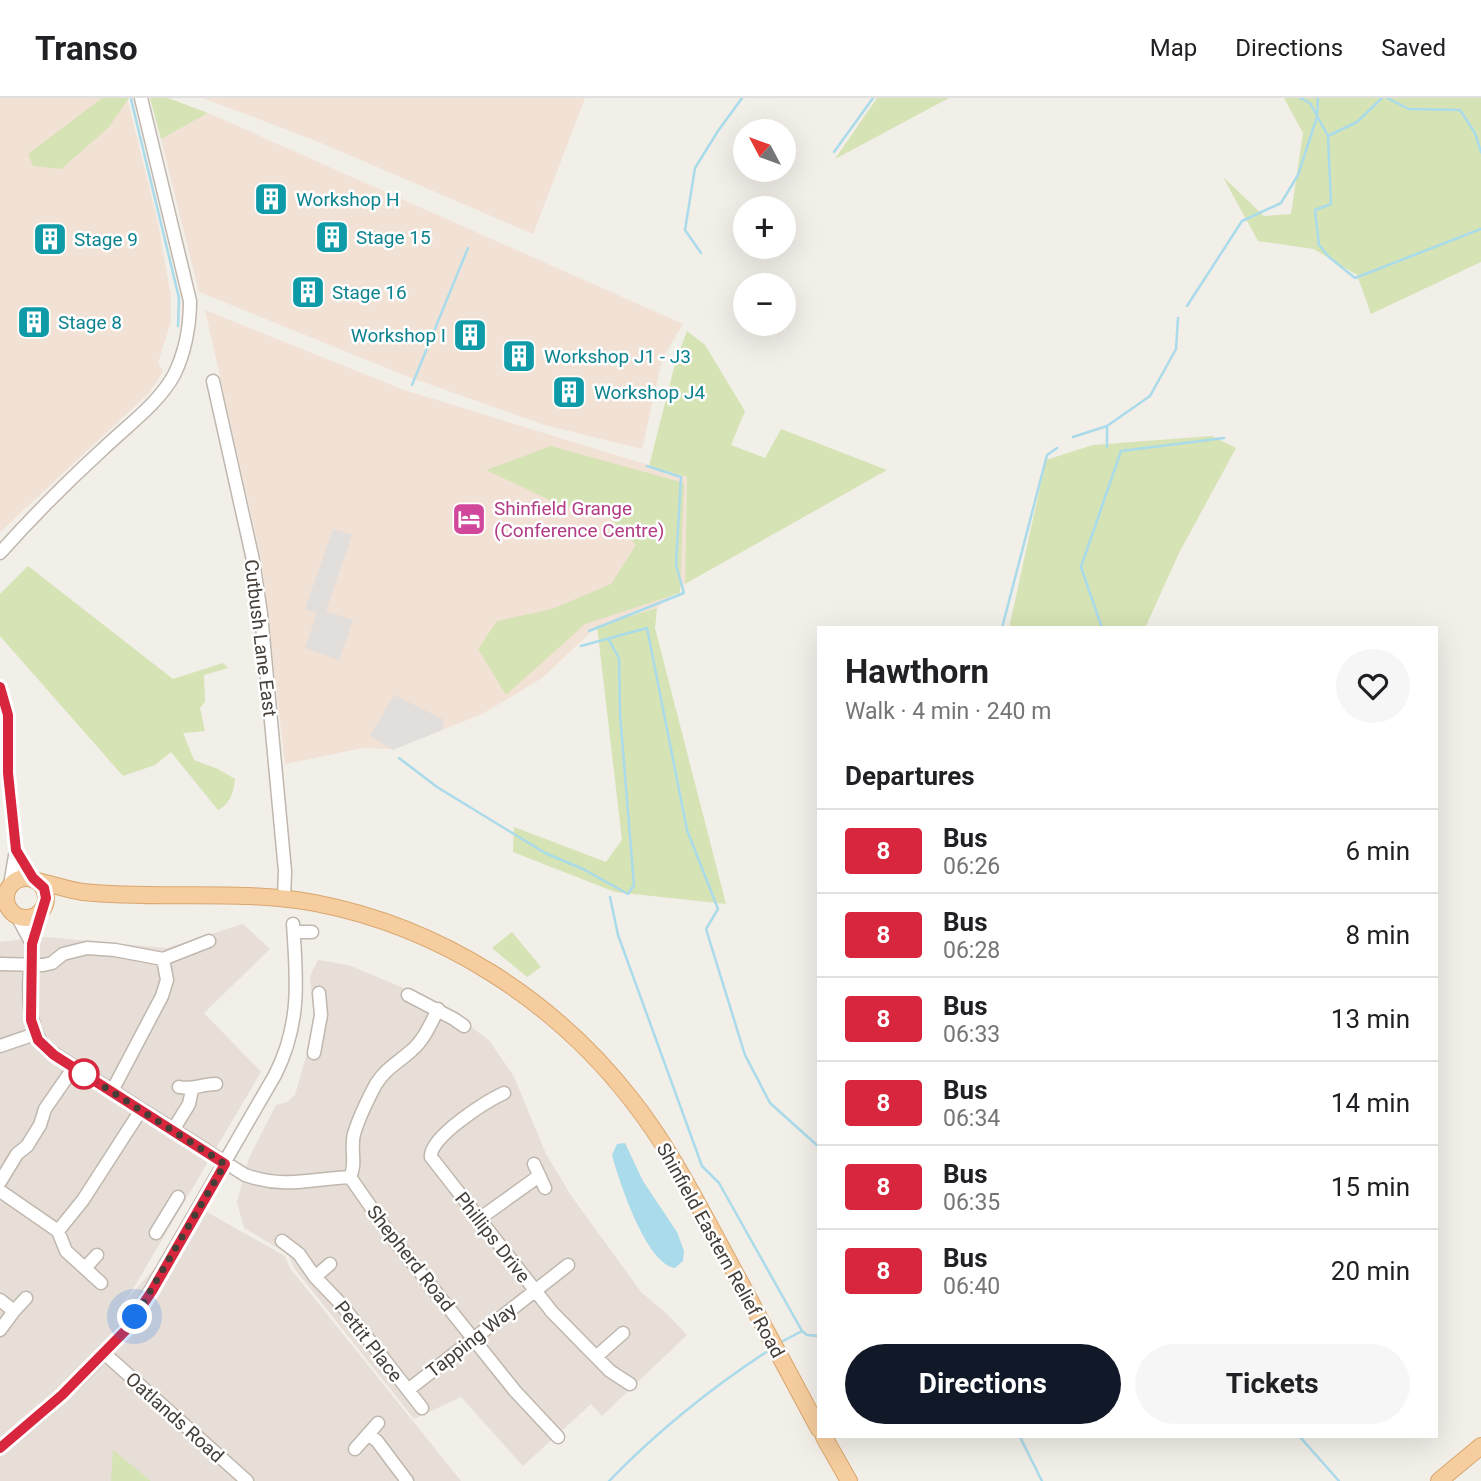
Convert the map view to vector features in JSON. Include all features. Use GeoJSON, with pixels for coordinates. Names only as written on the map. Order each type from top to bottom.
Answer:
{"type":"FeatureCollection","features":[{"type":"Feature","properties":{"kind":"main road"},"geometry":{"type":"LineString","coordinates":[[20,878],[35,880],[46,893],[42,910],[29,918],[10,914],[6,904],[6,888],[20,878]]}},
{"type":"Feature","properties":{"kind":"main road","name":"Shinfield Eastern Relief Road"},"geometry":{"type":"LineString","coordinates":[[35,880],[80,892],[284,899],[362,914],[401,927],[448,948],[491,971],[527,996],[594,1057],[632,1100],[679,1170],[817,1425]]}},
{"type":"Feature","properties":{"kind":"main road","name":"Shinfield Eastern Relief Road"},"geometry":{"type":"LineString","coordinates":[[42,910],[80,892]]}},
{"type":"Feature","properties":{"kind":"main road"},"geometry":{"type":"LineString","coordinates":[[825,1438],[849,1481]]}},
{"type":"Feature","properties":{"kind":"main road"},"geometry":{"type":"LineString","coordinates":[[1439,1481],[1481,1446]]}},
{"type":"Feature","properties":{"kind":"street"},"geometry":{"type":"LineString","coordinates":[[0,552],[58,491],[160,396],[174,374],[184,348],[190,317],[189,296],[141,98]]}},
{"type":"Feature","properties":{"kind":"street","name":"Cutbush Lane East"},"geometry":{"type":"LineString","coordinates":[[214,381],[253,560],[261,614],[284,858],[284,899]]}},
{"type":"Feature","properties":{"kind":"street"},"geometry":{"type":"LineString","coordinates":[[0,687],[8,715],[8,773],[16,850],[6,888]]}},
{"type":"Feature","properties":{"kind":"street"},"geometry":{"type":"LineString","coordinates":[[16,850],[35,880]]}},
{"type":"Feature","properties":{"kind":"street"},"geometry":{"type":"LineString","coordinates":[[42,910],[32,944],[30,1016],[35,1034],[47,1049],[225,1164],[268,1183],[290,1184],[350,1177],[353,1171],[354,1134],[377,1083],[387,1069],[413,1050],[438,1009]]}},
{"type":"Feature","properties":{"kind":"street"},"geometry":{"type":"LineString","coordinates":[[10,914],[32,944]]}},
{"type":"Feature","properties":{"kind":"street"},"geometry":{"type":"LineString","coordinates":[[0,1448],[62,1395],[135,1317],[278,1070],[294,1025],[297,984],[294,928],[312,932]]}},
{"type":"Feature","properties":{"kind":"street"},"geometry":{"type":"LineString","coordinates":[[0,964],[43,965],[52,963],[63,954],[87,948],[116,950],[163,959],[209,941]]}},
{"type":"Feature","properties":{"kind":"street"},"geometry":{"type":"LineString","coordinates":[[112,1090],[162,996],[167,980],[163,959]]}},
{"type":"Feature","properties":{"kind":"street"},"geometry":{"type":"LineString","coordinates":[[314,1053],[321,1016],[319,993]]}},
{"type":"Feature","properties":{"kind":"street"},"geometry":{"type":"LineString","coordinates":[[408,995],[438,1009],[464,1027]]}},
{"type":"Feature","properties":{"kind":"street"},"geometry":{"type":"LineString","coordinates":[[294,1025],[319,1030]]}},
{"type":"Feature","properties":{"kind":"street"},"geometry":{"type":"LineString","coordinates":[[0,1046],[35,1034]]}},
{"type":"Feature","properties":{"kind":"street"},"geometry":{"type":"LineString","coordinates":[[0,1182],[17,1154],[27,1146],[40,1125],[45,1109],[74,1067]]}},
{"type":"Feature","properties":{"kind":"street"},"geometry":{"type":"LineString","coordinates":[[173,1130],[189,1104],[185,1088],[216,1084]]}},
{"type":"Feature","properties":{"kind":"street","name":"Phillips Drive"},"geometry":{"type":"LineString","coordinates":[[504,1093],[476,1108],[433,1145],[431,1157],[552,1312],[610,1371],[630,1384]]}},
{"type":"Feature","properties":{"kind":"street"},"geometry":{"type":"LineString","coordinates":[[58,1231],[90,1190],[141,1110]]}},
{"type":"Feature","properties":{"kind":"street"},"geometry":{"type":"LineString","coordinates":[[479,1219],[539,1176]]}},
{"type":"Feature","properties":{"kind":"street","name":"Shepherd Road"},"geometry":{"type":"LineString","coordinates":[[350,1177],[391,1236],[473,1339],[515,1391],[558,1437]]}},
{"type":"Feature","properties":{"kind":"street"},"geometry":{"type":"LineString","coordinates":[[0,1191],[58,1231],[66,1251],[101,1283]]}},
{"type":"Feature","properties":{"kind":"street"},"geometry":{"type":"LineString","coordinates":[[156,1233],[178,1197]]}},
{"type":"Feature","properties":{"kind":"street"},"geometry":{"type":"LineString","coordinates":[[165,1219],[186,1231]]}},
{"type":"Feature","properties":{"kind":"street","name":"Pettit Place"},"geometry":{"type":"LineString","coordinates":[[282,1241],[299,1254],[315,1277],[341,1304],[422,1408]]}},
{"type":"Feature","properties":{"kind":"street"},"geometry":{"type":"LineString","coordinates":[[85,1268],[97,1255]]}},
{"type":"Feature","properties":{"kind":"street"},"geometry":{"type":"LineString","coordinates":[[315,1277],[330,1264]]}},
{"type":"Feature","properties":{"kind":"street","name":"Tapping Way"},"geometry":{"type":"LineString","coordinates":[[408,1390],[568,1265]]}},
{"type":"Feature","properties":{"kind":"street"},"geometry":{"type":"LineString","coordinates":[[0,1329],[26,1298]]}},
{"type":"Feature","properties":{"kind":"street"},"geometry":{"type":"LineString","coordinates":[[0,1300],[14,1311]]}},
{"type":"Feature","properties":{"kind":"street"},"geometry":{"type":"LineString","coordinates":[[597,1356],[622,1333]]}},
{"type":"Feature","properties":{"kind":"street","name":"Oatlands Road"},"geometry":{"type":"LineString","coordinates":[[104,1353],[247,1481]]}},
{"type":"Feature","properties":{"kind":"street"},"geometry":{"type":"LineString","coordinates":[[355,1449],[378,1423]]}},
{"type":"Feature","properties":{"kind":"street"},"geometry":{"type":"LineString","coordinates":[[369,1434],[408,1481]]}},
{"type":"Feature","properties":{"kind":"shaded area"},"geometry":{"type":"Polygon","coordinates":[[[0,98],[127,98],[158,223],[171,297],[171,321],[158,363],[163,371],[150,392],[0,532],[0,98]]]}},
{"type":"Feature","properties":{"kind":"shaded area"},"geometry":{"type":"Polygon","coordinates":[[[203,98],[585,98],[533,234],[319,142],[203,98]]]}},
{"type":"Feature","properties":{"kind":"shaded area"},"geometry":{"type":"Polygon","coordinates":[[[208,113],[683,324],[662,359],[642,449],[545,425],[409,377],[199,292],[161,139],[208,113]]]}},
{"type":"Feature","properties":{"kind":"shaded area","name":"Shinfield Grange (Conference Centre)"},"geometry":{"type":"Polygon","coordinates":[[[205,310],[404,390],[687,477],[685,584],[657,608],[597,626],[542,678],[482,714],[394,749],[363,748],[285,764],[262,562],[205,310]]]}},
{"type":"Feature","properties":{"kind":"shaded area"},"geometry":{"type":"Polygon","coordinates":[[[333,529],[352,535],[326,611],[353,620],[339,660],[305,648],[317,613],[305,609],[333,529]]]}},
{"type":"Feature","properties":{"kind":"shaded area"},"geometry":{"type":"Polygon","coordinates":[[[394,695],[444,720],[442,730],[393,750],[370,736],[394,695]]]}},
{"type":"Feature","properties":{"kind":"shaded area"},"geometry":{"type":"Polygon","coordinates":[[[243,924],[270,949],[204,1013],[261,1072],[130,1294],[116,1312],[205,1211],[285,1256],[290,1268],[461,1481],[0,1481],[0,942],[45,937],[167,948],[243,924]]]}},
{"type":"Feature","properties":{"kind":"shaded area"},"geometry":{"type":"Polygon","coordinates":[[[318,960],[348,965],[406,989],[449,1011],[489,1040],[514,1077],[546,1154],[572,1197],[641,1292],[687,1335],[602,1416],[591,1404],[523,1466],[461,1397],[414,1419],[294,1268],[288,1254],[244,1228],[237,1202],[249,1158],[276,1105],[287,1102],[295,1095],[310,1043],[314,1019],[310,976],[318,960]]]}},
{"type":"Feature","properties":{"kind":"green space"},"geometry":{"type":"Polygon","coordinates":[[[102,98],[129,98],[109,127],[61,169],[33,166],[28,154],[102,98]]]}},
{"type":"Feature","properties":{"kind":"green space"},"geometry":{"type":"Polygon","coordinates":[[[150,98],[168,98],[208,113],[161,139],[150,98]]]}},
{"type":"Feature","properties":{"kind":"green space"},"geometry":{"type":"Polygon","coordinates":[[[877,98],[949,98],[835,159],[877,98]]]}},
{"type":"Feature","properties":{"kind":"green space"},"geometry":{"type":"Polygon","coordinates":[[[1284,98],[1481,98],[1481,262],[1371,314],[1357,275],[1314,249],[1258,241],[1223,177],[1264,216],[1291,214],[1303,133],[1284,98]]]}},
{"type":"Feature","properties":{"kind":"green space"},"geometry":{"type":"Polygon","coordinates":[[[687,331],[705,345],[745,411],[731,445],[765,458],[781,429],[887,470],[685,584],[687,477],[649,466],[676,360],[687,331]]]}},
{"type":"Feature","properties":{"kind":"green space"},"geometry":{"type":"Polygon","coordinates":[[[1212,436],[1236,448],[1179,553],[1146,626],[1009,626],[1046,460],[1093,445],[1212,436]]]}},
{"type":"Feature","properties":{"kind":"green space"},"geometry":{"type":"Polygon","coordinates":[[[551,446],[684,483],[680,593],[585,624],[506,695],[478,649],[497,621],[552,609],[611,584],[636,545],[609,518],[556,503],[486,470],[551,446]]]}},
{"type":"Feature","properties":{"kind":"green space"},"geometry":{"type":"Polygon","coordinates":[[[28,566],[173,679],[223,663],[228,668],[204,675],[205,702],[200,708],[205,731],[183,733],[194,760],[235,779],[231,797],[226,804],[218,810],[171,752],[155,765],[123,776],[0,636],[0,594],[28,566]]]}},
{"type":"Feature","properties":{"kind":"green space"},"geometry":{"type":"Polygon","coordinates":[[[657,608],[655,628],[726,904],[615,892],[513,852],[514,827],[606,862],[622,840],[597,626],[657,608]]]}},
{"type":"Feature","properties":{"kind":"green space"},"geometry":{"type":"Polygon","coordinates":[[[512,932],[541,967],[527,977],[492,948],[512,932]]]}},
{"type":"Feature","properties":{"kind":"green space"},"geometry":{"type":"Polygon","coordinates":[[[113,1450],[151,1481],[111,1481],[113,1450]]]}},
{"type":"Feature","properties":{"kind":"water"},"geometry":{"type":"Polygon","coordinates":[[[625,1143],[643,1181],[677,1232],[684,1251],[683,1261],[675,1268],[664,1263],[654,1252],[627,1201],[612,1155],[617,1144],[625,1143]]]}},
{"type":"Feature","properties":{"kind":"waterway"},"geometry":{"type":"LineString","coordinates":[[701,253],[685,230],[695,168],[742,98]]}},
{"type":"Feature","properties":{"kind":"waterway"},"geometry":{"type":"LineString","coordinates":[[834,152],[873,98]]}},
{"type":"Feature","properties":{"kind":"waterway"},"geometry":{"type":"LineString","coordinates":[[1300,98],[1310,103],[1328,136],[1331,204],[1315,210],[1319,245],[1355,278],[1481,229]]}},
{"type":"Feature","properties":{"kind":"waterway"},"geometry":{"type":"LineString","coordinates":[[1187,306],[1242,221],[1281,203],[1298,175],[1317,117],[1318,98]]}},
{"type":"Feature","properties":{"kind":"waterway"},"geometry":{"type":"LineString","coordinates":[[1328,136],[1357,122],[1382,98]]}},
{"type":"Feature","properties":{"kind":"waterway"},"geometry":{"type":"LineString","coordinates":[[1387,98],[1409,109],[1460,110],[1475,133],[1481,152]]}},
{"type":"Feature","properties":{"kind":"waterway"},"geometry":{"type":"LineString","coordinates":[[131,99],[179,298],[178,326]]}},
{"type":"Feature","properties":{"kind":"waterway"},"geometry":{"type":"LineString","coordinates":[[412,385],[468,248]]}},
{"type":"Feature","properties":{"kind":"waterway"},"geometry":{"type":"LineString","coordinates":[[1073,437],[1107,426],[1150,396],[1176,349],[1178,318]]}},
{"type":"Feature","properties":{"kind":"waterway"},"geometry":{"type":"LineString","coordinates":[[1107,426],[1107,447]]}},
{"type":"Feature","properties":{"kind":"waterway"},"geometry":{"type":"LineString","coordinates":[[1101,626],[1081,567],[1121,451],[1224,438]]}},
{"type":"Feature","properties":{"kind":"waterway"},"geometry":{"type":"LineString","coordinates":[[1003,626],[1047,455],[1057,448]]}},
{"type":"Feature","properties":{"kind":"waterway"},"geometry":{"type":"LineString","coordinates":[[589,631],[684,593],[676,565],[681,477],[647,466]]}},
{"type":"Feature","properties":{"kind":"waterway"},"geometry":{"type":"LineString","coordinates":[[581,646],[647,628],[687,830],[718,909],[706,929],[745,1055],[770,1103],[817,1145]]}},
{"type":"Feature","properties":{"kind":"waterway"},"geometry":{"type":"LineString","coordinates":[[399,758],[437,787],[545,853],[583,869],[628,894],[634,885],[620,714],[619,658],[609,640]]}},
{"type":"Feature","properties":{"kind":"waterway"},"geometry":{"type":"LineString","coordinates":[[610,897],[618,935],[702,1166],[719,1183],[802,1331]]}},
{"type":"Feature","properties":{"kind":"waterway"},"geometry":{"type":"LineString","coordinates":[[783,1341],[802,1331],[807,1335],[817,1336]]}},
{"type":"Feature","properties":{"kind":"waterway"},"geometry":{"type":"LineString","coordinates":[[609,1481],[685,1412],[768,1351]]}},
{"type":"Feature","properties":{"kind":"waterway"},"geometry":{"type":"LineString","coordinates":[[1020,1438],[1042,1481]]}},
{"type":"Feature","properties":{"kind":"waterway"},"geometry":{"type":"LineString","coordinates":[[1301,1438],[1339,1481]]}},
{"type":"Feature","properties":{"kind":"bus line","name":"8"},"geometry":{"type":"LineString","coordinates":[[0,687],[8,715],[6,740],[16,850],[46,893],[32,944],[30,1016],[35,1034],[41,1044],[54,1055],[225,1164],[152,1291],[125,1331],[62,1395],[0,1448]]}},
{"type":"Feature","properties":{"kind":"place","name":"Workshop H"},"geometry":{"type":"Point","coordinates":[271,199]}},
{"type":"Feature","properties":{"kind":"place","name":"Stage 15"},"geometry":{"type":"Point","coordinates":[332,237]}},
{"type":"Feature","properties":{"kind":"place","name":"Stage 9"},"geometry":{"type":"Point","coordinates":[50,239]}},
{"type":"Feature","properties":{"kind":"place","name":"Stage 16"},"geometry":{"type":"Point","coordinates":[308,292]}},
{"type":"Feature","properties":{"kind":"place","name":"Stage 8"},"geometry":{"type":"Point","coordinates":[34,322]}},
{"type":"Feature","properties":{"kind":"place","name":"Workshop I"},"geometry":{"type":"Point","coordinates":[470,335]}},
{"type":"Feature","properties":{"kind":"place","name":"Workshop J1 - J3"},"geometry":{"type":"Point","coordinates":[519,356]}},
{"type":"Feature","properties":{"kind":"place","name":"Workshop J4"},"geometry":{"type":"Point","coordinates":[569,392]}},
{"type":"Feature","properties":{"kind":"place","name":"Shinfield Grange (Conference Centre)"},"geometry":{"type":"Point","coordinates":[469,519]}},
{"type":"Feature","properties":{"kind":"route"},"geometry":{"type":"LineString","coordinates":[[84,1074],[225,1164],[135,1317]]}}]}
